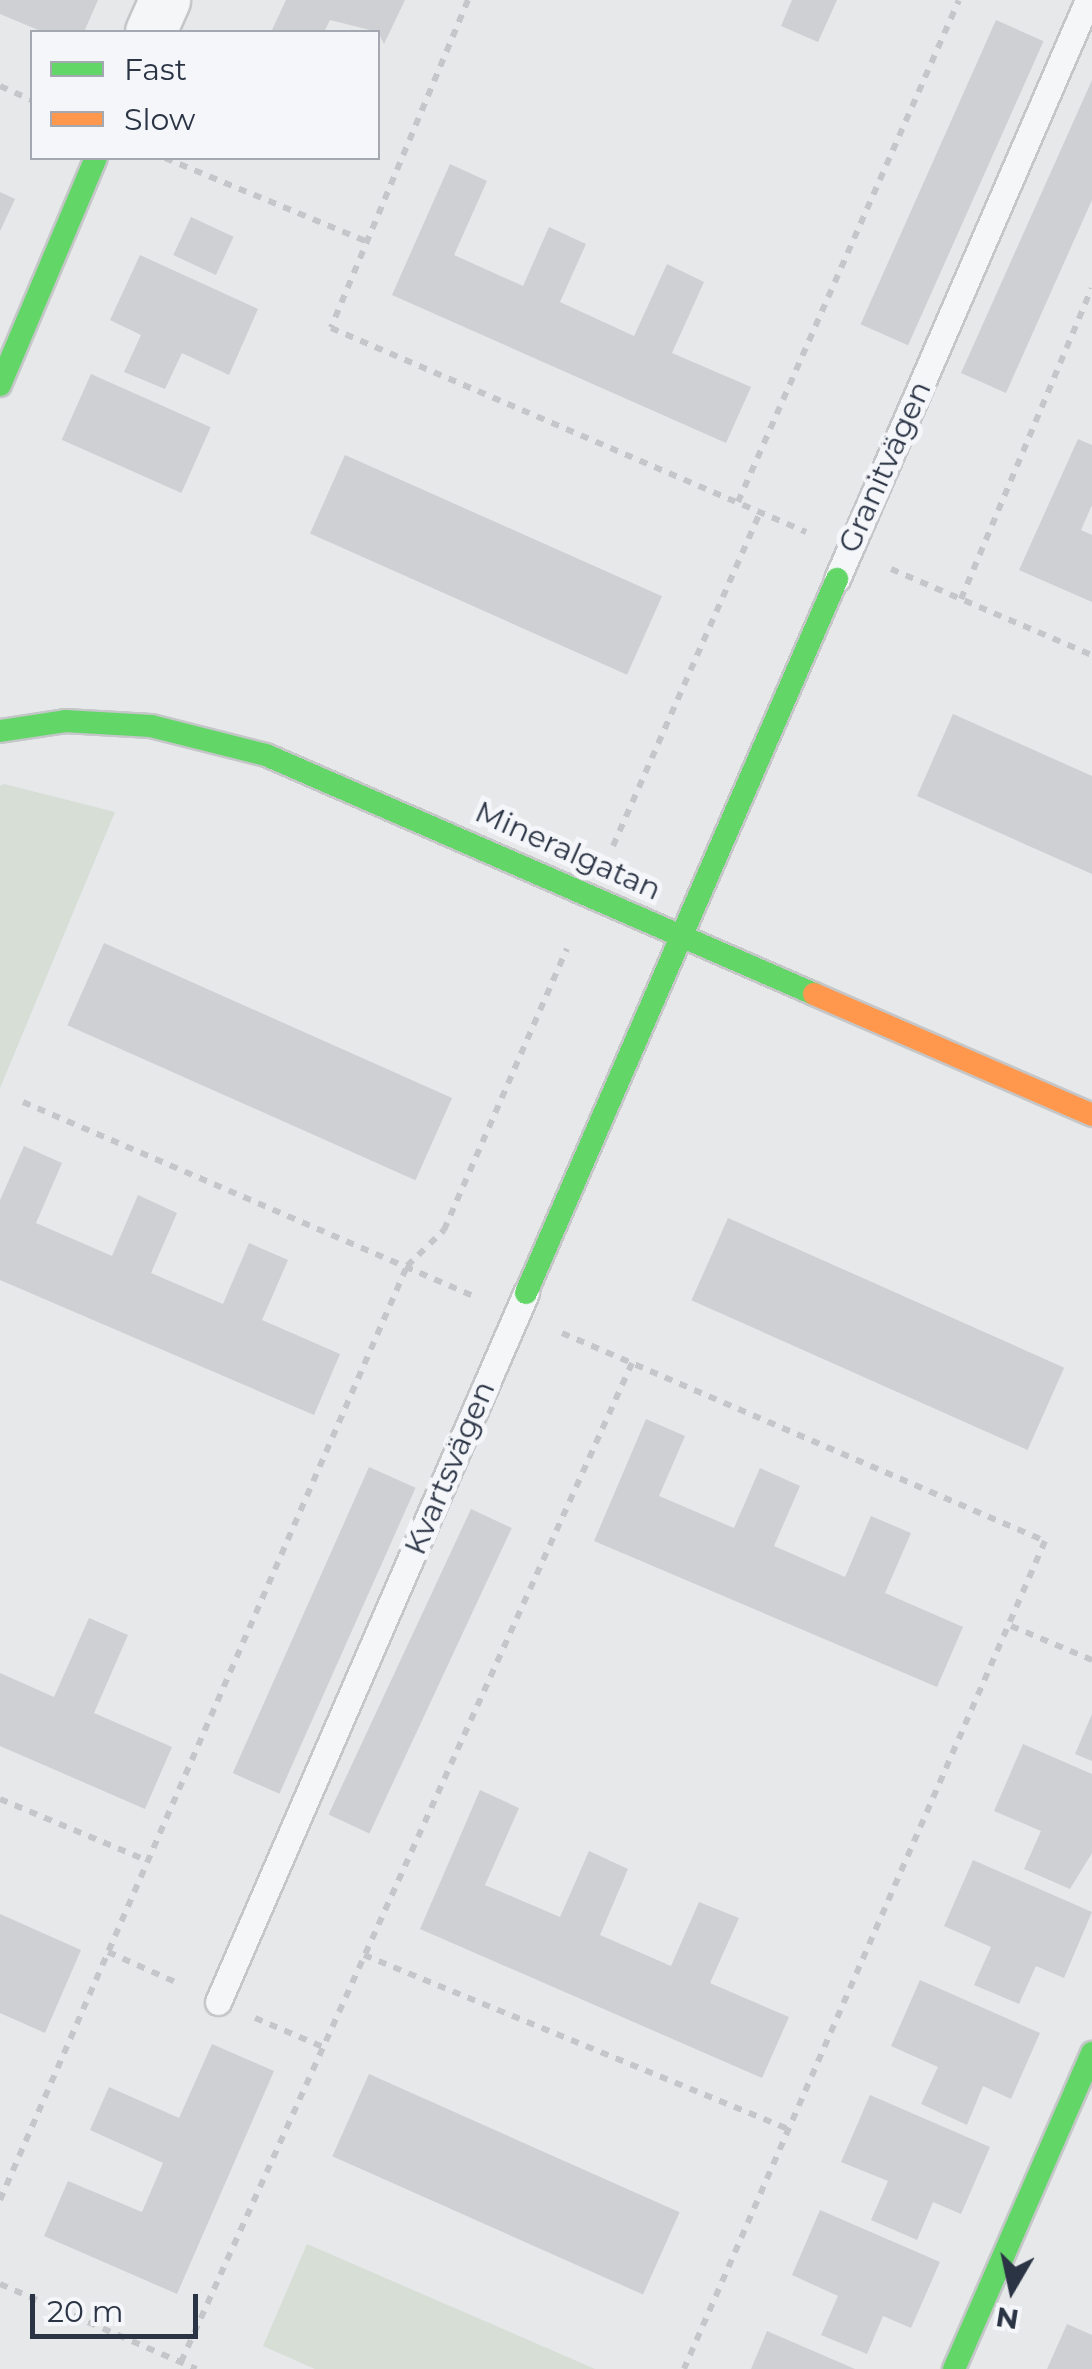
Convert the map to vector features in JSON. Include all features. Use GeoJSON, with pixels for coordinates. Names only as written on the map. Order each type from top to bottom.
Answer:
{"type":"FeatureCollection","features":[{"type":"Feature","properties":{"kind":"street"},"geometry":{"type":"LineString","coordinates":[[151,30],[165,0]]}},
{"type":"Feature","properties":{"kind":"street"},"geometry":{"type":"LineString","coordinates":[[0,385],[95,160]]}},
{"type":"Feature","properties":{"kind":"street","name":"Granitvägen"},"geometry":{"type":"LineString","coordinates":[[682,934],[836,579]]}},
{"type":"Feature","properties":{"kind":"street","name":"Mineralgatan"},"geometry":{"type":"LineString","coordinates":[[0,731],[65,720],[151,726],[266,755],[1092,1115]]}},
{"type":"Feature","properties":{"kind":"street","name":"Kvartsvägen"},"geometry":{"type":"LineString","coordinates":[[521,1304],[682,934]]}},
{"type":"Feature","properties":{"kind":"street"},"geometry":{"type":"LineString","coordinates":[[954,2369],[1092,2053]]}},
{"type":"Feature","properties":{"kind":"lane","name":"Granitvägen"},"geometry":{"type":"LineString","coordinates":[[836,579],[1088,0]]}},
{"type":"Feature","properties":{"kind":"lane","name":"Kvartsvägen"},"geometry":{"type":"LineString","coordinates":[[218,2002],[521,1304]]}},
{"type":"Feature","properties":{"kind":"path"},"geometry":{"type":"LineString","coordinates":[[468,0],[364,241],[331,328],[1092,656]]}},
{"type":"Feature","properties":{"kind":"path"},"geometry":{"type":"LineString","coordinates":[[738,503],[959,0]]}},
{"type":"Feature","properties":{"kind":"path"},"geometry":{"type":"LineString","coordinates":[[0,86],[30,99]]}},
{"type":"Feature","properties":{"kind":"path"},"geometry":{"type":"LineString","coordinates":[[170,160],[364,241]]}},
{"type":"Feature","properties":{"kind":"path"},"geometry":{"type":"LineString","coordinates":[[962,600],[1092,288]]}},
{"type":"Feature","properties":{"kind":"path"},"geometry":{"type":"LineString","coordinates":[[606,862],[760,512]]}},
{"type":"Feature","properties":{"kind":"path"},"geometry":{"type":"LineString","coordinates":[[0,2200],[406,1266],[444,1230],[569,944]]}},
{"type":"Feature","properties":{"kind":"path"},"geometry":{"type":"LineString","coordinates":[[23,1102],[406,1266],[521,1304],[632,1363],[1045,1541],[684,2369]]}},
{"type":"Feature","properties":{"kind":"path"},"geometry":{"type":"LineString","coordinates":[[181,2362],[632,1363]]}},
{"type":"Feature","properties":{"kind":"path"},"geometry":{"type":"LineString","coordinates":[[1010,1626],[1092,1660]]}},
{"type":"Feature","properties":{"kind":"path"},"geometry":{"type":"LineString","coordinates":[[0,1799],[148,1861]]}},
{"type":"Feature","properties":{"kind":"path"},"geometry":{"type":"LineString","coordinates":[[364,1955],[789,2129]]}},
{"type":"Feature","properties":{"kind":"path"},"geometry":{"type":"LineString","coordinates":[[0,2284],[196,2369]]}},
{"type":"Feature","properties":{"kind":"shaded area"},"geometry":{"type":"Polygon","coordinates":[[[0,786],[115,812],[0,1088],[0,786]]]}},
{"type":"Feature","properties":{"kind":"shaded area"},"geometry":{"type":"Polygon","coordinates":[[[307,2244],[595,2369],[315,2369],[263,2346],[307,2244]]]}},
{"type":"Feature","properties":{"kind":"building"},"geometry":{"type":"Polygon","coordinates":[[[0,0],[98,0],[85,30],[38,30],[0,14],[0,0]]]}},
{"type":"Feature","properties":{"kind":"building"},"geometry":{"type":"Polygon","coordinates":[[[286,0],[405,0],[384,44],[380,30],[330,20],[325,30],[272,30],[286,0]]]}},
{"type":"Feature","properties":{"kind":"building"},"geometry":{"type":"Polygon","coordinates":[[[792,0],[837,0],[818,42],[781,26],[792,0]]]}},
{"type":"Feature","properties":{"kind":"building"},"geometry":{"type":"Polygon","coordinates":[[[996,20],[1044,41],[908,345],[861,324],[996,20]]]}},
{"type":"Feature","properties":{"kind":"building"},"geometry":{"type":"Polygon","coordinates":[[[1092,80],[1092,200],[1006,393],[961,373],[1092,80]]]}},
{"type":"Feature","properties":{"kind":"building"},"geometry":{"type":"Polygon","coordinates":[[[450,164],[487,181],[454,255],[523,286],[549,227],[586,244],[560,302],[634,336],[667,264],[704,282],[672,353],[751,387],[726,443],[392,295],[450,164]]]}},
{"type":"Feature","properties":{"kind":"building"},"geometry":{"type":"Polygon","coordinates":[[[0,192],[15,199],[0,231],[0,192]]]}},
{"type":"Feature","properties":{"kind":"building"},"geometry":{"type":"Polygon","coordinates":[[[191,217],[234,237],[216,275],[173,255],[191,217]]]}},
{"type":"Feature","properties":{"kind":"building"},"geometry":{"type":"Polygon","coordinates":[[[140,255],[258,309],[229,375],[182,353],[165,389],[124,372],[141,335],[110,320],[140,255]]]}},
{"type":"Feature","properties":{"kind":"building"},"geometry":{"type":"Polygon","coordinates":[[[91,374],[211,427],[181,493],[62,440],[91,374]]]}},
{"type":"Feature","properties":{"kind":"building"},"geometry":{"type":"Polygon","coordinates":[[[1078,439],[1092,445],[1092,505],[1081,530],[1092,535],[1092,602],[1019,570],[1078,439]]]}},
{"type":"Feature","properties":{"kind":"building"},"geometry":{"type":"Polygon","coordinates":[[[345,455],[662,596],[627,675],[310,534],[345,455]]]}},
{"type":"Feature","properties":{"kind":"building"},"geometry":{"type":"Polygon","coordinates":[[[953,714],[1092,776],[1092,874],[917,796],[953,714]]]}},
{"type":"Feature","properties":{"kind":"building"},"geometry":{"type":"Polygon","coordinates":[[[104,943],[452,1098],[415,1180],[67,1025],[104,943]]]}},
{"type":"Feature","properties":{"kind":"building"},"geometry":{"type":"Polygon","coordinates":[[[24,1146],[62,1163],[36,1223],[112,1256],[138,1195],[177,1213],[151,1273],[223,1304],[249,1243],[288,1260],[262,1320],[340,1354],[314,1415],[0,1280],[0,1200],[24,1146]]]}},
{"type":"Feature","properties":{"kind":"building"},"geometry":{"type":"Polygon","coordinates":[[[728,1218],[1064,1368],[1028,1450],[691,1300],[728,1218]]]}},
{"type":"Feature","properties":{"kind":"building"},"geometry":{"type":"Polygon","coordinates":[[[646,1419],[685,1436],[659,1496],[734,1528],[760,1468],[800,1486],[774,1546],[845,1577],[871,1516],[911,1533],[885,1593],[963,1627],[937,1687],[594,1541],[646,1419]]]}},
{"type":"Feature","properties":{"kind":"building"},"geometry":{"type":"Polygon","coordinates":[[[369,1467],[416,1488],[279,1794],[233,1773],[369,1467]]]}},
{"type":"Feature","properties":{"kind":"building"},"geometry":{"type":"Polygon","coordinates":[[[471,1509],[512,1528],[369,1833],[329,1814],[471,1509]]]}},
{"type":"Feature","properties":{"kind":"building"},"geometry":{"type":"Polygon","coordinates":[[[89,1618],[128,1635],[94,1713],[172,1747],[145,1809],[0,1746],[0,1673],[54,1697],[89,1618]]]}},
{"type":"Feature","properties":{"kind":"building"},"geometry":{"type":"Polygon","coordinates":[[[1092,1714],[1092,1761],[1075,1754],[1092,1714]]]}},
{"type":"Feature","properties":{"kind":"building"},"geometry":{"type":"Polygon","coordinates":[[[1023,1744],[1092,1774],[1092,1853],[1070,1889],[1024,1869],[1041,1831],[994,1811],[1023,1744]]]}},
{"type":"Feature","properties":{"kind":"building"},"geometry":{"type":"Polygon","coordinates":[[[480,1790],[519,1808],[485,1885],[560,1917],[589,1851],[628,1869],[600,1935],[671,1966],[699,1902],[739,1918],[710,1983],[789,2017],[762,2078],[420,1929],[480,1790]]]}},
{"type":"Feature","properties":{"kind":"building"},"geometry":{"type":"Polygon","coordinates":[[[973,1860],[1092,1912],[1064,1978],[1036,1966],[1019,2004],[974,1985],[991,1947],[944,1926],[973,1860]]]}},
{"type":"Feature","properties":{"kind":"building"},"geometry":{"type":"Polygon","coordinates":[[[0,1914],[81,1950],[45,2033],[0,2013],[0,1914]]]}},
{"type":"Feature","properties":{"kind":"building"},"geometry":{"type":"Polygon","coordinates":[[[920,1980],[1040,2033],[1011,2099],[983,2086],[967,2125],[921,2104],[938,2067],[891,2046],[920,1980]]]}},
{"type":"Feature","properties":{"kind":"building"},"geometry":{"type":"Polygon","coordinates":[[[212,2044],[274,2071],[177,2294],[44,2236],[68,2181],[142,2212],[163,2163],[90,2130],[109,2087],[179,2118],[212,2044]]]}},
{"type":"Feature","properties":{"kind":"building"},"geometry":{"type":"Polygon","coordinates":[[[369,2074],[680,2212],[643,2295],[332,2156],[369,2074]]]}},
{"type":"Feature","properties":{"kind":"building"},"geometry":{"type":"Polygon","coordinates":[[[870,2095],[990,2147],[961,2214],[933,2202],[917,2240],[871,2220],[888,2181],[841,2162],[870,2095]]]}},
{"type":"Feature","properties":{"kind":"building"},"geometry":{"type":"Polygon","coordinates":[[[820,2210],[940,2262],[911,2328],[883,2316],[867,2354],[821,2335],[838,2296],[792,2275],[820,2210]]]}},
{"type":"Feature","properties":{"kind":"building"},"geometry":{"type":"Polygon","coordinates":[[[1067,2324],[1092,2335],[1092,2369],[1047,2369],[1067,2324]]]}},
{"type":"Feature","properties":{"kind":"building"},"geometry":{"type":"Polygon","coordinates":[[[767,2331],[855,2369],[751,2369],[767,2331]]]}},
{"type":"Feature","properties":{"kind":"traffic: fast"},"geometry":{"type":"LineString","coordinates":[[0,385],[95,160]]}},
{"type":"Feature","properties":{"kind":"traffic: fast"},"geometry":{"type":"LineString","coordinates":[[526,1293],[837,579]]}},
{"type":"Feature","properties":{"kind":"traffic: fast"},"geometry":{"type":"LineString","coordinates":[[0,731],[65,721],[151,726],[266,755],[814,994]]}},
{"type":"Feature","properties":{"kind":"traffic: fast"},"geometry":{"type":"LineString","coordinates":[[954,2369],[1092,2053]]}},
{"type":"Feature","properties":{"kind":"traffic: slow"},"geometry":{"type":"LineString","coordinates":[[814,994],[1092,1115]]}}]}
